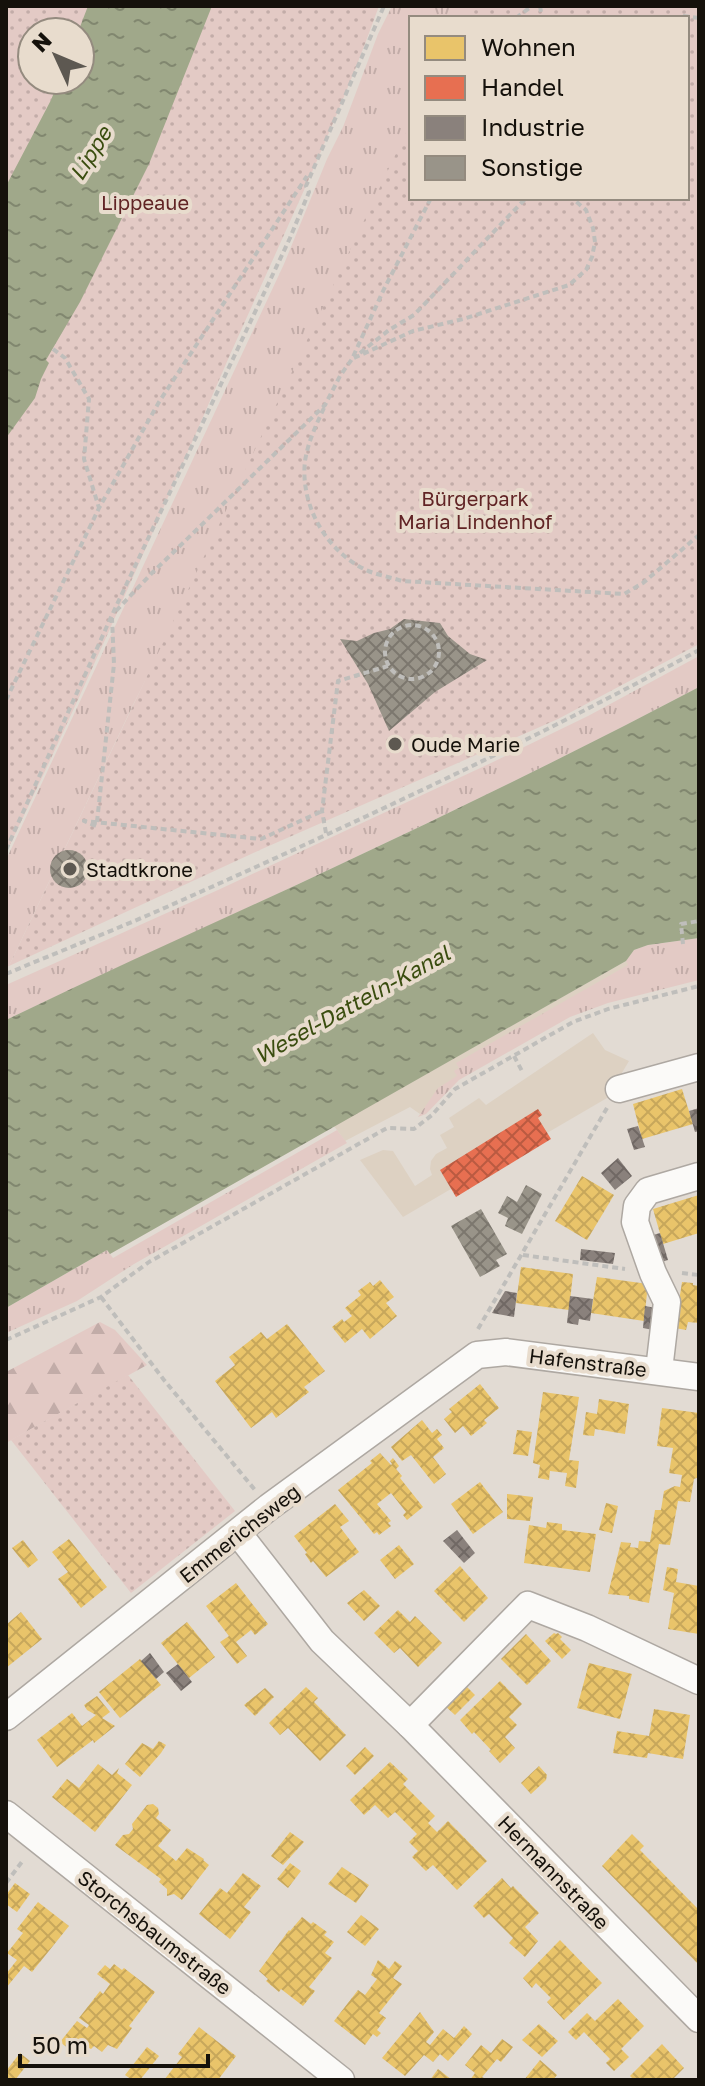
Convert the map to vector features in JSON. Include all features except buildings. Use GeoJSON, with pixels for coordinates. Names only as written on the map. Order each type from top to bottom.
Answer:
{"type":"FeatureCollection","features":[{"type":"Feature","properties":{"kind":"street"},"geometry":{"type":"LineString","coordinates":[[619,1089],[699,1067]]}},
{"type":"Feature","properties":{"kind":"street","name":"Hafenstraße"},"geometry":{"type":"LineString","coordinates":[[659,1370],[667,1302],[635,1222],[637,1206],[648,1191],[699,1176]]}},
{"type":"Feature","properties":{"kind":"street","name":"Hafenstraße"},"geometry":{"type":"LineString","coordinates":[[477,1355],[506,1352],[699,1377]]}},
{"type":"Feature","properties":{"kind":"street","name":"Emmerichsweg"},"geometry":{"type":"LineString","coordinates":[[6,1717],[269,1507],[477,1355]]}},
{"type":"Feature","properties":{"kind":"street","name":"Hermannstraße"},"geometry":{"type":"LineString","coordinates":[[238,1533],[322,1641],[410,1725],[699,2019]]}},
{"type":"Feature","properties":{"kind":"street"},"geometry":{"type":"LineString","coordinates":[[410,1725],[528,1605],[587,1628],[699,1681]]}},
{"type":"Feature","properties":{"kind":"street","name":"Storchsbaumstraße"},"geometry":{"type":"LineString","coordinates":[[6,1814],[341,2080]]}},
{"type":"Feature","properties":{"kind":"path"},"geometry":{"type":"LineString","coordinates":[[6,850],[112,615],[290,238],[309,192],[306,186],[314,166],[384,6]]}},
{"type":"Feature","properties":{"kind":"path"},"geometry":{"type":"LineString","coordinates":[[6,700],[99,508],[159,402],[314,166]]}},
{"type":"Feature","properties":{"kind":"path"},"geometry":{"type":"LineString","coordinates":[[430,200],[352,359],[311,434],[305,460],[306,488],[323,533],[337,552],[369,571],[402,581],[624,594],[643,583],[699,535]]}},
{"type":"Feature","properties":{"kind":"path"},"geometry":{"type":"LineString","coordinates":[[352,359],[414,315],[524,200]]}},
{"type":"Feature","properties":{"kind":"path"},"geometry":{"type":"LineString","coordinates":[[352,359],[413,331],[463,319],[569,285],[586,270],[595,242],[586,210],[574,200]]}},
{"type":"Feature","properties":{"kind":"path"},"geometry":{"type":"LineString","coordinates":[[53,349],[65,358],[89,399],[84,459],[99,508]]}},
{"type":"Feature","properties":{"kind":"path"},"geometry":{"type":"LineString","coordinates":[[322,811],[261,839],[96,824],[114,664],[112,615],[325,405]]}},
{"type":"Feature","properties":{"kind":"path"},"geometry":{"type":"LineString","coordinates":[[408,625],[421,626],[433,633],[439,645],[439,658],[433,670],[423,678],[409,680],[397,675],[388,666],[385,653],[387,640],[396,630],[408,625]]}},
{"type":"Feature","properties":{"kind":"path"},"geometry":{"type":"LineString","coordinates":[[6,974],[166,907],[552,728],[699,650]]}},
{"type":"Feature","properties":{"kind":"path"},"geometry":{"type":"LineString","coordinates":[[326,833],[322,811],[338,681],[388,666]]}},
{"type":"Feature","properties":{"kind":"path"},"geometry":{"type":"LineString","coordinates":[[683,944],[681,924],[699,921]]}},
{"type":"Feature","properties":{"kind":"path"},"geometry":{"type":"LineString","coordinates":[[6,1340],[101,1297],[149,1262],[387,1128],[414,1129],[432,1115],[455,1089],[573,1022],[608,1009],[699,986]]}},
{"type":"Feature","properties":{"kind":"path"},"geometry":{"type":"LineString","coordinates":[[514,1056],[522,1071]]}},
{"type":"Feature","properties":{"kind":"path"},"geometry":{"type":"LineString","coordinates":[[477,1355],[478,1329],[619,1089]]}},
{"type":"Feature","properties":{"kind":"path"},"geometry":{"type":"LineString","coordinates":[[522,1255],[653,1273],[666,1271],[699,1275]]}},
{"type":"Feature","properties":{"kind":"path"},"geometry":{"type":"LineString","coordinates":[[101,1297],[164,1380],[269,1507]]}},
{"type":"Feature","properties":{"kind":"shaded area"},"geometry":{"type":"Polygon","coordinates":[[[634,950],[633,982],[459,1077],[420,1114],[410,1107],[345,1141],[334,1126],[626,961],[634,950]]]}},
{"type":"Feature","properties":{"kind":"shaded area"},"geometry":{"type":"Polygon","coordinates":[[[593,1033],[605,1050],[629,1061],[607,1098],[403,1217],[360,1160],[383,1150],[393,1151],[415,1186],[432,1175],[431,1161],[447,1148],[440,1135],[454,1127],[449,1118],[479,1098],[486,1105],[593,1033]]]}},
{"type":"Feature","properties":{"kind":"green space","name":"Lippeaue"},"geometry":{"type":"Polygon","coordinates":[[[6,6],[379,6],[307,183],[6,853],[6,6]]]}},
{"type":"Feature","properties":{"kind":"green space"},"geometry":{"type":"Polygon","coordinates":[[[392,6],[467,6],[462,16],[409,16],[409,130],[259,454],[6,967],[6,860],[284,264],[343,127],[378,34],[392,6]]]}},
{"type":"Feature","properties":{"kind":"green space","name":"Bürgerpark Maria Lindenhof"},"geometry":{"type":"Polygon","coordinates":[[[466,6],[699,6],[699,644],[558,719],[262,849],[9,966],[409,126],[409,200],[689,200],[689,16],[461,16],[466,6]]]}},
{"type":"Feature","properties":{"kind":"green space"},"geometry":{"type":"Polygon","coordinates":[[[699,656],[699,687],[431,821],[6,1020],[6,985],[491,763],[588,716],[699,656]]]}},
{"type":"Feature","properties":{"kind":"green space"},"geometry":{"type":"Polygon","coordinates":[[[699,938],[699,980],[608,1003],[570,1017],[459,1080],[426,1114],[418,1117],[438,1088],[457,1076],[454,1071],[459,1068],[456,1063],[628,965],[626,961],[634,950],[699,938]]]}},
{"type":"Feature","properties":{"kind":"green space"},"geometry":{"type":"Polygon","coordinates":[[[337,1130],[347,1143],[134,1264],[77,1301],[6,1333],[6,1308],[107,1250],[113,1258],[337,1130]]]}},
{"type":"Feature","properties":{"kind":"green space"},"geometry":{"type":"Polygon","coordinates":[[[100,1322],[115,1330],[147,1365],[6,1443],[6,1372],[100,1322]]]}},
{"type":"Feature","properties":{"kind":"green space"},"geometry":{"type":"Polygon","coordinates":[[[128,1375],[235,1511],[131,1593],[11,1440],[128,1375]]]}},
{"type":"Feature","properties":{"kind":"water","name":"Lippe"},"geometry":{"type":"Polygon","coordinates":[[[88,6],[212,6],[149,164],[80,302],[46,360],[49,363],[35,398],[6,438],[6,186],[53,96],[96,96],[96,16],[84,16],[88,6]]]}},
{"type":"Feature","properties":{"kind":"water","name":"Wesel-Datteln-Kanal"},"geometry":{"type":"Polygon","coordinates":[[[699,687],[699,938],[634,950],[626,961],[110,1254],[107,1250],[6,1308],[6,1020],[431,821],[699,687]]]}},
{"type":"Feature","properties":{"kind":"place","name":"Oude Marie"},"geometry":{"type":"Point","coordinates":[395,744]}},
{"type":"Feature","properties":{"kind":"place","name":"Stadtkrone"},"geometry":{"type":"Point","coordinates":[70,869]}}]}
